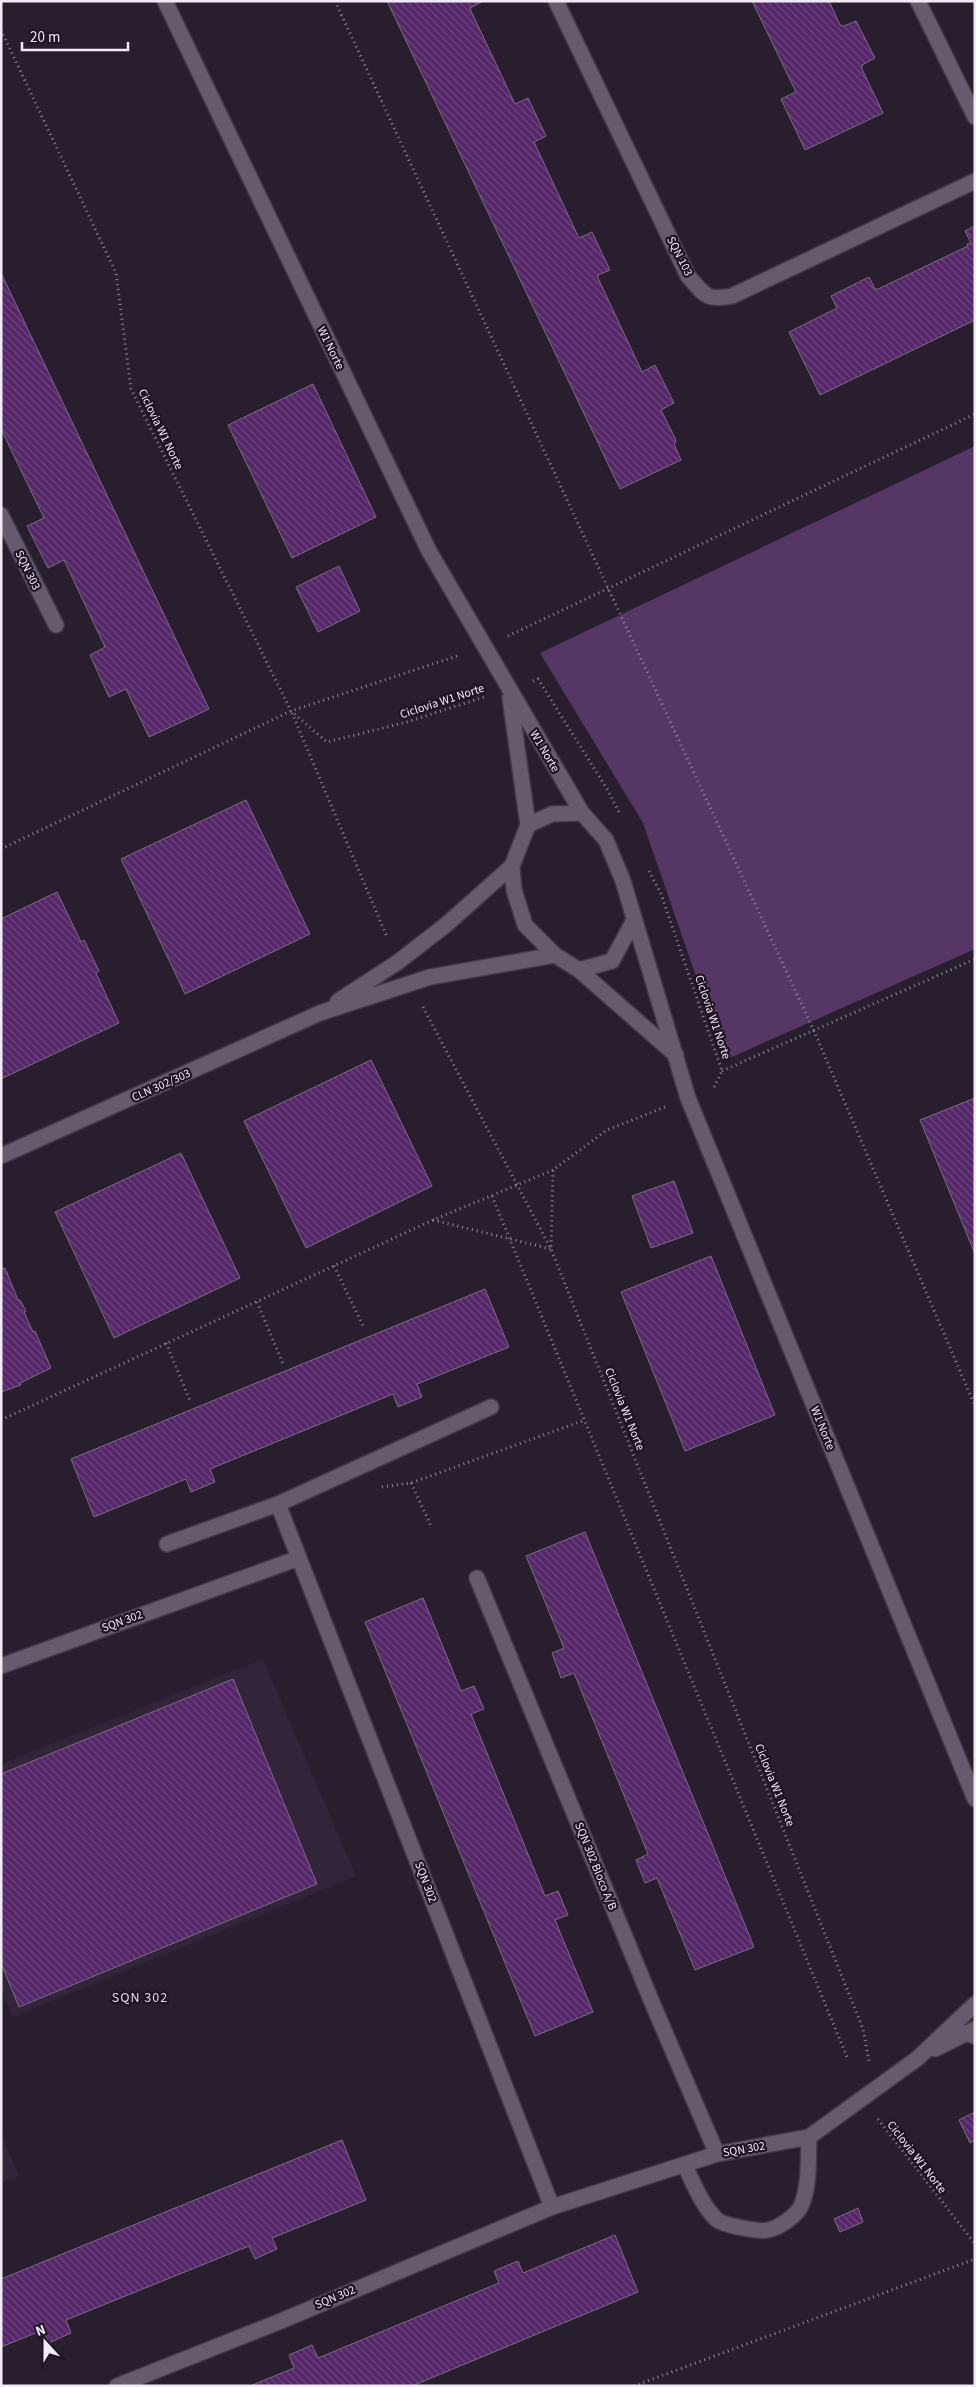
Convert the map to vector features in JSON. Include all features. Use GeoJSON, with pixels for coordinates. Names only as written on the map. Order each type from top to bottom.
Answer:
{"type":"FeatureCollection","features":[{"type":"Feature","properties":{"kind":"street","name":"W1 Norte"},"geometry":{"type":"LineString","coordinates":[[165,1],[428,551],[582,813]]}},
{"type":"Feature","properties":{"kind":"street","name":"SQN 103"},"geometry":{"type":"LineString","coordinates":[[556,1],[688,276],[703,293],[715,299],[732,296],[975,180]]}},
{"type":"Feature","properties":{"kind":"street"},"geometry":{"type":"LineString","coordinates":[[918,1],[975,117]]}},
{"type":"Feature","properties":{"kind":"street","name":"SQN 303"},"geometry":{"type":"LineString","coordinates":[[1,515],[56,625]]}},
{"type":"Feature","properties":{"kind":"street","name":"W1 Norte"},"geometry":{"type":"LineString","coordinates":[[508,689],[528,826]]}},
{"type":"Feature","properties":{"kind":"street"},"geometry":{"type":"LineString","coordinates":[[580,970],[612,961],[634,920],[623,881],[606,840],[582,813],[552,814],[528,826],[512,866],[514,890],[525,925],[555,955],[580,970],[676,1055]]}},
{"type":"Feature","properties":{"kind":"street","name":"CLN 302/303"},"geometry":{"type":"LineString","coordinates":[[320,1013],[398,962],[440,930],[512,866]]}},
{"type":"Feature","properties":{"kind":"street","name":"W1 Norte"},"geometry":{"type":"LineString","coordinates":[[634,920],[688,1098],[975,1799]]}},
{"type":"Feature","properties":{"kind":"street","name":"CLN 302/303"},"geometry":{"type":"LineString","coordinates":[[1,1156],[320,1013],[430,977],[555,955]]}},
{"type":"Feature","properties":{"kind":"street"},"geometry":{"type":"LineString","coordinates":[[167,1544],[278,1504],[491,1407]]}},
{"type":"Feature","properties":{"kind":"street","name":"SQN 302"},"geometry":{"type":"LineString","coordinates":[[278,1504],[552,2206]]}},
{"type":"Feature","properties":{"kind":"street","name":"SQN 302"},"geometry":{"type":"LineString","coordinates":[[1,1666],[299,1558]]}},
{"type":"Feature","properties":{"kind":"street","name":"SQN 302 Bloco A/B"},"geometry":{"type":"LineString","coordinates":[[477,1578],[654,2007],[717,2154]]}},
{"type":"Feature","properties":{"kind":"street","name":"SQN 302"},"geometry":{"type":"LineString","coordinates":[[118,2386],[281,2321],[552,2206],[685,2166],[717,2154],[809,2137],[918,2058],[975,2004]]}},
{"type":"Feature","properties":{"kind":"street","name":"SQN 302"},"geometry":{"type":"LineString","coordinates":[[918,2058],[972,2033]]}},
{"type":"Feature","properties":{"kind":"street"},"geometry":{"type":"LineString","coordinates":[[685,2166],[702,2201],[717,2220],[740,2227],[768,2230],[791,2218],[801,2206],[806,2185],[809,2137]]}},
{"type":"Feature","properties":{"kind":"path"},"geometry":{"type":"LineString","coordinates":[[335,1],[814,1031],[975,1406]]}},
{"type":"Feature","properties":{"kind":"path","name":"Ciclovia W1 Norte"},"geometry":{"type":"LineString","coordinates":[[1,30],[116,273],[131,388],[291,711],[327,742],[407,722],[538,679],[607,789],[621,815]]}},
{"type":"Feature","properties":{"kind":"path","name":"Ciclovia W1 Norte"},"geometry":{"type":"LineString","coordinates":[[648,868],[661,894],[722,1071],[713,1090],[607,1130],[553,1170],[552,1249],[863,2029],[878,2122],[975,2244]]}},
{"type":"Feature","properties":{"kind":"path"},"geometry":{"type":"LineString","coordinates":[[722,1071],[975,959]]}},
{"type":"Feature","properties":{"kind":"path"},"geometry":{"type":"LineString","coordinates":[[1,1420],[433,1220],[553,1170]]}},
{"type":"Feature","properties":{"kind":"path"},"geometry":{"type":"LineString","coordinates":[[492,1196],[847,2057]]}},
{"type":"Feature","properties":{"kind":"path"},"geometry":{"type":"LineString","coordinates":[[433,1220],[552,1249]]}},
{"type":"Feature","properties":{"kind":"path"},"geometry":{"type":"LineString","coordinates":[[334,1266],[364,1328]]}},
{"type":"Feature","properties":{"kind":"path"},"geometry":{"type":"LineString","coordinates":[[257,1302],[284,1364]]}},
{"type":"Feature","properties":{"kind":"path"},"geometry":{"type":"LineString","coordinates":[[166,1344],[191,1403]]}},
{"type":"Feature","properties":{"kind":"path"},"geometry":{"type":"LineString","coordinates":[[373,1489],[411,1483],[585,1420]]}},
{"type":"Feature","properties":{"kind":"path"},"geometry":{"type":"LineString","coordinates":[[411,1483],[432,1528]]}},
{"type":"Feature","properties":{"kind":"path"},"geometry":{"type":"LineString","coordinates":[[634,2386],[975,2259]]}},
{"type":"Feature","properties":{"kind":"shaded area"},"geometry":{"type":"Polygon","coordinates":[[[975,446],[975,949],[725,1060],[643,823],[540,653],[975,446]]]}},
{"type":"Feature","properties":{"kind":"shaded area"},"geometry":{"type":"Polygon","coordinates":[[[263,1659],[356,1876],[13,2017],[1,1990],[1,1764],[263,1659]]]}},
{"type":"Feature","properties":{"kind":"shaded area"},"geometry":{"type":"Polygon","coordinates":[[[1,2133],[19,2176],[1,2183],[1,2133]]]}},
{"type":"Feature","properties":{"kind":"building"},"geometry":{"type":"Polygon","coordinates":[[[387,1],[483,1],[470,8],[471,11],[515,104],[528,98],[546,136],[534,142],[579,238],[592,232],[610,270],[598,275],[598,278],[642,372],[655,365],[674,403],[661,410],[675,438],[676,442],[674,444],[681,460],[620,489],[387,1]]]}},
{"type":"Feature","properties":{"kind":"building"},"geometry":{"type":"Polygon","coordinates":[[[752,1],[829,1],[840,25],[844,26],[856,21],[875,58],[862,65],[862,69],[883,113],[805,150],[781,99],[796,92],[752,1]]]}},
{"type":"Feature","properties":{"kind":"building"},"geometry":{"type":"Polygon","coordinates":[[[975,226],[975,320],[820,395],[789,332],[837,308],[831,296],[869,277],[875,289],[878,289],[968,246],[967,244],[971,243],[965,231],[975,226]]]}},
{"type":"Feature","properties":{"kind":"building"},"geometry":{"type":"Polygon","coordinates":[[[1,273],[209,709],[149,737],[126,689],[109,697],[90,655],[105,647],[64,560],[48,568],[27,526],[44,518],[1,429],[1,273]]]}},
{"type":"Feature","properties":{"kind":"building"},"geometry":{"type":"Polygon","coordinates":[[[313,384],[376,517],[292,558],[228,425],[313,384]]]}},
{"type":"Feature","properties":{"kind":"building"},"geometry":{"type":"Polygon","coordinates":[[[339,566],[360,611],[318,632],[296,587],[339,566]]]}},
{"type":"Feature","properties":{"kind":"building"},"geometry":{"type":"Polygon","coordinates":[[[246,800],[310,934],[185,994],[121,859],[246,800]]]}},
{"type":"Feature","properties":{"kind":"building"},"geometry":{"type":"Polygon","coordinates":[[[57,892],[81,942],[84,940],[99,971],[96,973],[119,1023],[1,1079],[1,919],[57,892]]]}},
{"type":"Feature","properties":{"kind":"building"},"geometry":{"type":"Polygon","coordinates":[[[371,1060],[432,1186],[306,1248],[244,1121],[371,1060]]]}},
{"type":"Feature","properties":{"kind":"building"},"geometry":{"type":"Polygon","coordinates":[[[975,1098],[975,1254],[920,1120],[975,1098]]]}},
{"type":"Feature","properties":{"kind":"building"},"geometry":{"type":"Polygon","coordinates":[[[181,1153],[240,1278],[114,1338],[55,1212],[181,1153]]]}},
{"type":"Feature","properties":{"kind":"building"},"geometry":{"type":"Polygon","coordinates":[[[674,1181],[693,1233],[651,1248],[632,1196],[674,1181]]]}},
{"type":"Feature","properties":{"kind":"building"},"geometry":{"type":"Polygon","coordinates":[[[711,1256],[775,1415],[685,1451],[621,1292],[711,1256]]]}},
{"type":"Feature","properties":{"kind":"building"},"geometry":{"type":"Polygon","coordinates":[[[1,1265],[3,1269],[5,1268],[18,1300],[20,1300],[26,1311],[24,1312],[33,1332],[35,1331],[51,1368],[20,1383],[21,1385],[1,1392],[1,1265]]]}},
{"type":"Feature","properties":{"kind":"building"},"geometry":{"type":"Polygon","coordinates":[[[485,1289],[509,1347],[417,1384],[422,1397],[398,1407],[393,1394],[210,1469],[215,1482],[191,1492],[186,1479],[94,1517],[71,1459],[485,1289]]]}},
{"type":"Feature","properties":{"kind":"building"},"geometry":{"type":"Polygon","coordinates":[[[585,1532],[754,1947],[695,1970],[657,1878],[645,1883],[636,1860],[648,1854],[574,1673],[561,1678],[552,1653],[564,1648],[526,1556],[585,1532]]]}},
{"type":"Feature","properties":{"kind":"building"},"geometry":{"type":"Polygon","coordinates":[[[423,1598],[461,1691],[474,1686],[484,1709],[471,1714],[545,1896],[558,1891],[568,1915],[555,1920],[593,2012],[535,2036],[365,1622],[423,1598]]]}},
{"type":"Feature","properties":{"kind":"building"},"geometry":{"type":"Polygon","coordinates":[[[233,1679],[317,1884],[19,2007],[1,1963],[1,1774],[233,1679]]]}},
{"type":"Feature","properties":{"kind":"building"},"geometry":{"type":"Polygon","coordinates":[[[975,2112],[975,2140],[970,2143],[959,2120],[975,2112]]]}},
{"type":"Feature","properties":{"kind":"building"},"geometry":{"type":"Polygon","coordinates":[[[342,2140],[366,2200],[272,2238],[277,2249],[255,2259],[249,2246],[66,2320],[71,2333],[49,2343],[43,2330],[1,2347],[1,2279],[342,2140]]]}},
{"type":"Feature","properties":{"kind":"building"},"geometry":{"type":"Polygon","coordinates":[[[858,2208],[863,2222],[840,2232],[834,2219],[858,2208]]]}},
{"type":"Feature","properties":{"kind":"building"},"geometry":{"type":"Polygon","coordinates":[[[615,2235],[638,2292],[412,2386],[250,2386],[294,2368],[289,2355],[312,2345],[318,2358],[499,2283],[494,2271],[518,2261],[523,2273],[615,2235]]]}},
{"type":"Feature","properties":{"kind":"district","name":"SQN 302"},"geometry":{"type":"Point","coordinates":[140,1997]}}]}
